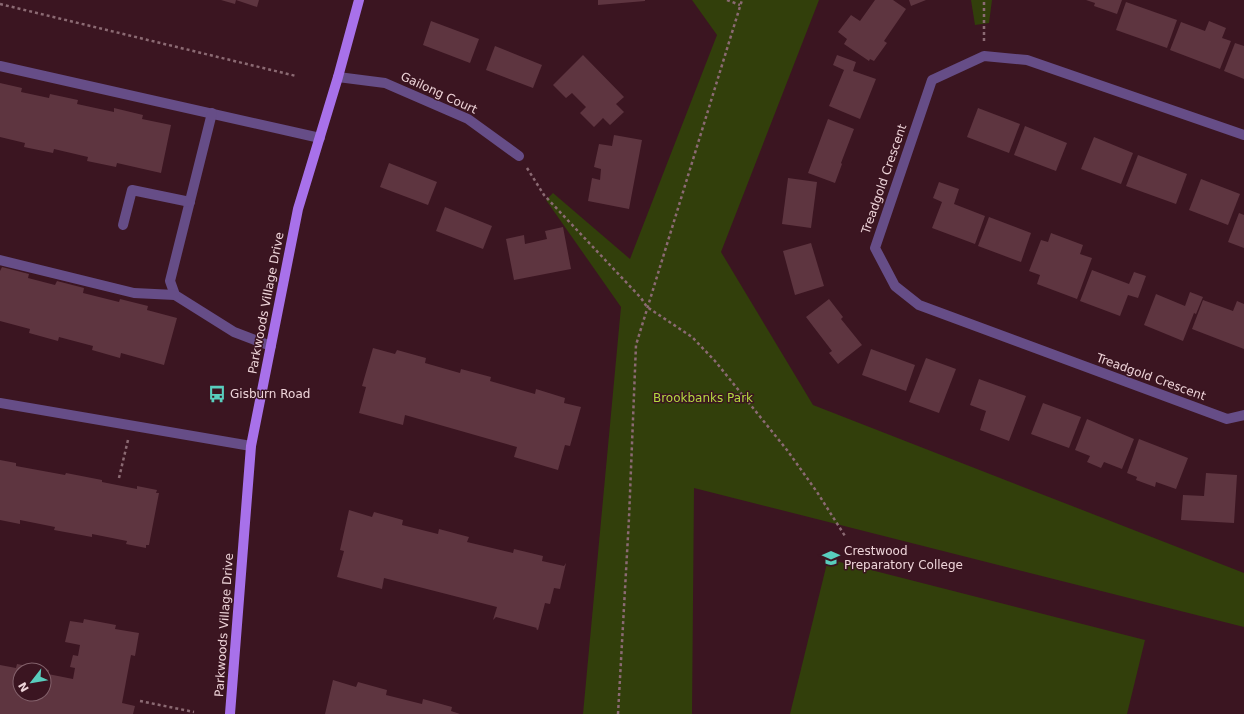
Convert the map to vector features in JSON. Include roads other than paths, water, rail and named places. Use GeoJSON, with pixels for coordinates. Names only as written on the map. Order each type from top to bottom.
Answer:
{"type":"FeatureCollection","features":[{"type":"Feature","properties":{"kind":"main road","name":"Parkwoods Village Drive"},"geometry":{"type":"LineString","coordinates":[[230,714],[251,446],[298,209],[338,77],[359,0]]}},
{"type":"Feature","properties":{"kind":"street","name":"Treadgold Crescent"},"geometry":{"type":"LineString","coordinates":[[1244,135],[1027,60],[984,56],[932,80],[875,248],[895,286],[919,305],[1219,417],[1227,419],[1244,415]]}},
{"type":"Feature","properties":{"kind":"street"},"geometry":{"type":"LineString","coordinates":[[0,66],[320,138]]}},
{"type":"Feature","properties":{"kind":"street","name":"Gailong Court"},"geometry":{"type":"LineString","coordinates":[[338,77],[385,83],[468,119],[519,156]]}},
{"type":"Feature","properties":{"kind":"street"},"geometry":{"type":"LineString","coordinates":[[175,295],[170,281],[212,113]]}},
{"type":"Feature","properties":{"kind":"street"},"geometry":{"type":"LineString","coordinates":[[123,225],[132,190],[190,202]]}},
{"type":"Feature","properties":{"kind":"street"},"geometry":{"type":"LineString","coordinates":[[0,260],[134,293],[175,295],[234,332],[271,346]]}},
{"type":"Feature","properties":{"kind":"street"},"geometry":{"type":"LineString","coordinates":[[0,403],[251,446]]}},
{"type":"Feature","properties":{"kind":"place","name":"Gisburn Road"},"geometry":{"type":"Point","coordinates":[217,394]}},
{"type":"Feature","properties":{"kind":"place","name":"Crestwood Preparatory College"},"geometry":{"type":"Point","coordinates":[831,558]}},
{"type":"Feature","properties":{"kind":"park label","name":"Brookbanks Park"},"geometry":{"type":"Point","coordinates":[703,398]}}]}
